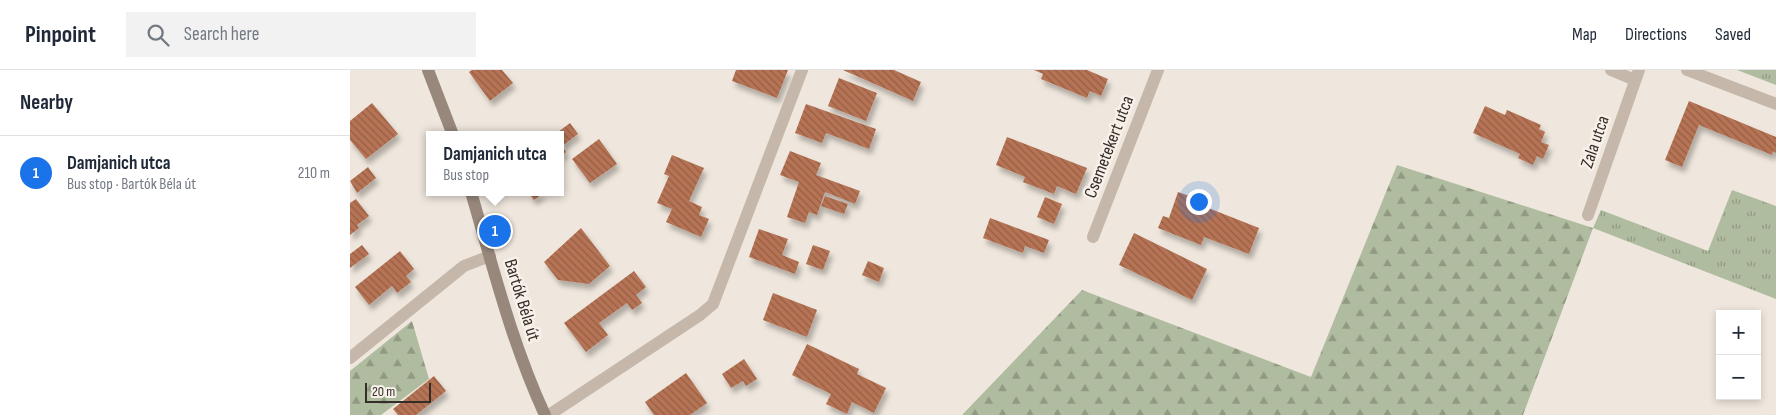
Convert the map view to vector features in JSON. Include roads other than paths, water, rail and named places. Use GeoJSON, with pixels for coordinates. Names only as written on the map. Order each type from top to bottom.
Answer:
{"type":"FeatureCollection","features":[{"type":"Feature","properties":{"kind":"street"},"geometry":{"type":"LineString","coordinates":[[428,70],[451,131]]}},
{"type":"Feature","properties":{"kind":"street"},"geometry":{"type":"LineString","coordinates":[[547,415],[700,315],[713,304],[802,70]]}},
{"type":"Feature","properties":{"kind":"street","name":"Csemetekert utca"},"geometry":{"type":"LineString","coordinates":[[1093,237],[1158,70]]}},
{"type":"Feature","properties":{"kind":"street"},"geometry":{"type":"LineString","coordinates":[[1611,70],[1637,75]]}},
{"type":"Feature","properties":{"kind":"street"},"geometry":{"type":"LineString","coordinates":[[1688,70],[1776,104]]}},
{"type":"Feature","properties":{"kind":"street","name":"Zala utca"},"geometry":{"type":"LineString","coordinates":[[1588,215],[1637,75]]}},
{"type":"Feature","properties":{"kind":"street","name":"Bartók Béla út"},"geometry":{"type":"LineString","coordinates":[[472,196],[520,354],[547,415]]}},
{"type":"Feature","properties":{"kind":"street"},"geometry":{"type":"LineString","coordinates":[[350,358],[464,266],[490,256]]}},
{"type":"Feature","properties":{"kind":"place","name":"Damjanich utca"},"geometry":{"type":"Point","coordinates":[495,231]}}]}
